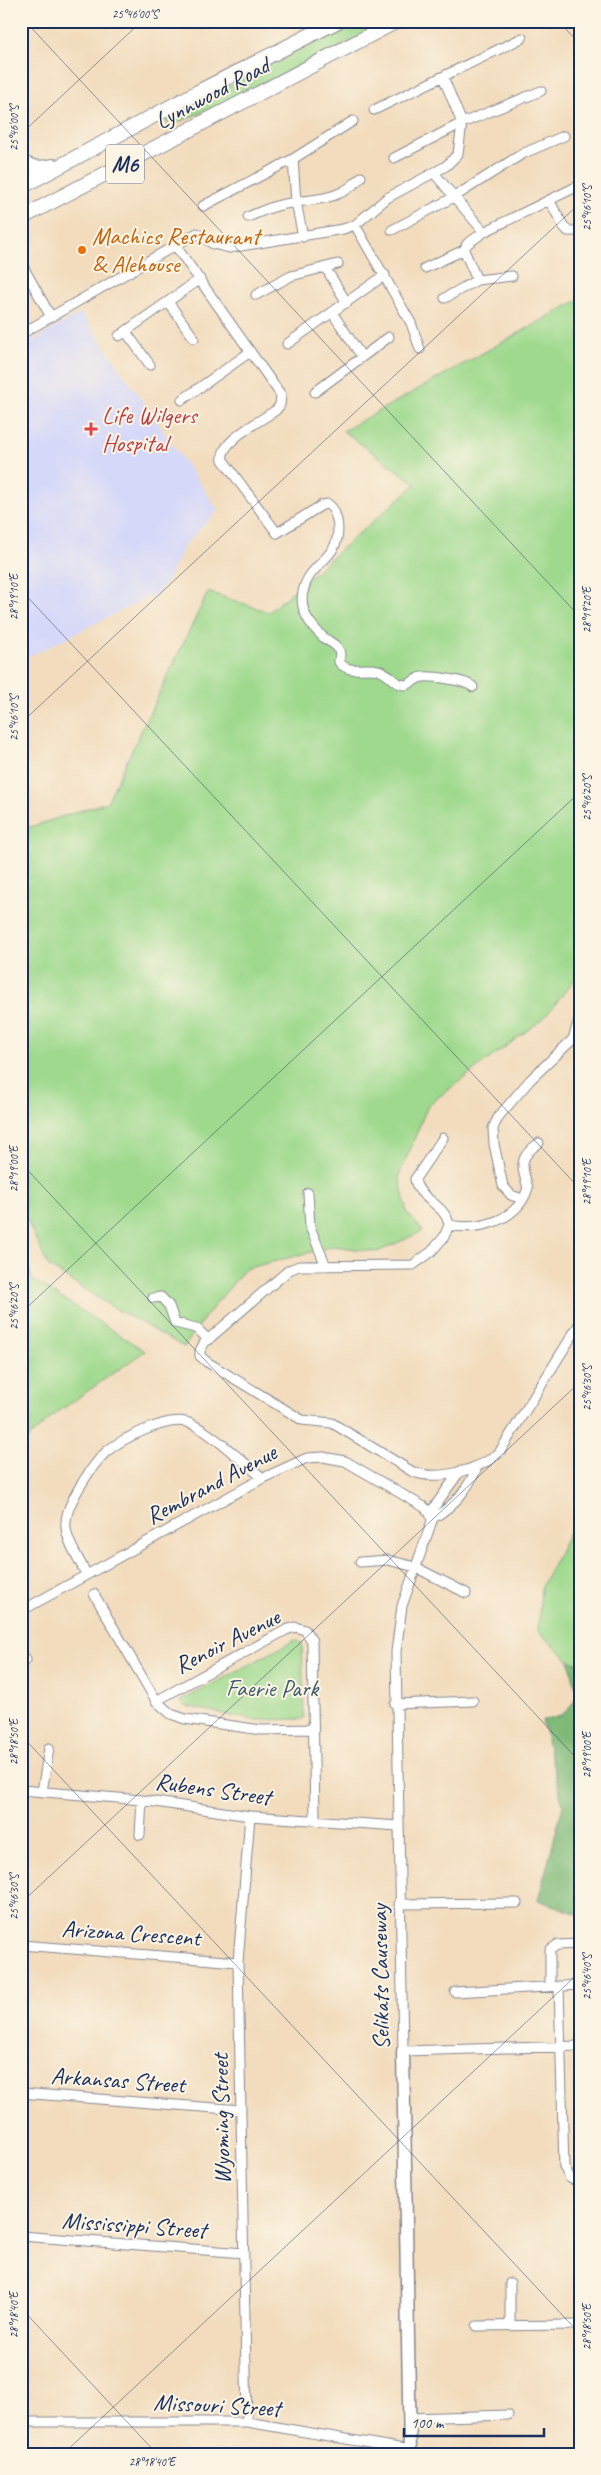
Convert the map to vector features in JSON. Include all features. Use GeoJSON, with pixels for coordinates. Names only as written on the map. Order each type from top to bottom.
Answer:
{"type":"FeatureCollection","features":[{"type":"Feature","properties":{"kind":"main road","name":"Lynnwood Road"},"geometry":{"type":"LineString","coordinates":[[21,187],[338,21]]}},
{"type":"Feature","properties":{"kind":"main road","name":"Lynnwood Road"},"geometry":{"type":"LineString","coordinates":[[21,218],[397,21]]}},
{"type":"Feature","properties":{"kind":"main road"},"geometry":{"type":"LineString","coordinates":[[21,161],[33,167],[44,168],[74,158]]}},
{"type":"Feature","properties":{"kind":"street"},"geometry":{"type":"LineString","coordinates":[[374,110],[522,38]]}},
{"type":"Feature","properties":{"kind":"street"},"geometry":{"type":"LineString","coordinates":[[21,334],[197,233],[213,244],[229,248],[302,237],[355,225],[387,198],[434,173],[458,154],[462,123],[443,77]]}},
{"type":"Feature","properties":{"kind":"street"},"geometry":{"type":"LineString","coordinates":[[394,158],[462,123],[541,91]]}},
{"type":"Feature","properties":{"kind":"street"},"geometry":{"type":"LineString","coordinates":[[202,206],[293,159],[353,121]]}},
{"type":"Feature","properties":{"kind":"street"},"geometry":{"type":"LineString","coordinates":[[392,230],[454,197],[516,157],[564,136]]}},
{"type":"Feature","properties":{"kind":"street"},"geometry":{"type":"LineString","coordinates":[[293,159],[296,202],[302,237]]}},
{"type":"Feature","properties":{"kind":"street"},"geometry":{"type":"LineString","coordinates":[[434,173],[484,232]]}},
{"type":"Feature","properties":{"kind":"street"},"geometry":{"type":"LineString","coordinates":[[248,217],[272,207],[296,202],[330,199],[350,189],[361,177]]}},
{"type":"Feature","properties":{"kind":"street"},"geometry":{"type":"LineString","coordinates":[[425,268],[464,250],[468,244],[484,232],[580,185]]}},
{"type":"Feature","properties":{"kind":"street"},"geometry":{"type":"LineString","coordinates":[[549,200],[564,227],[568,230],[580,231]]}},
{"type":"Feature","properties":{"kind":"street"},"geometry":{"type":"LineString","coordinates":[[355,225],[411,324],[420,349]]}},
{"type":"Feature","properties":{"kind":"street"},"geometry":{"type":"LineString","coordinates":[[175,245],[278,390],[282,400],[276,410],[226,445],[222,455],[223,460],[274,532],[285,530],[316,508],[328,504],[334,510],[338,530],[337,542],[333,552],[307,577],[302,595],[304,612],[322,636],[337,647],[340,653],[339,662],[343,668],[351,670],[377,669],[401,685],[408,685],[421,678],[429,677],[466,681],[473,687]]}},
{"type":"Feature","properties":{"kind":"street"},"geometry":{"type":"LineString","coordinates":[[464,250],[477,280]]}},
{"type":"Feature","properties":{"kind":"street"},"geometry":{"type":"LineString","coordinates":[[21,263],[51,317]]}},
{"type":"Feature","properties":{"kind":"street"},"geometry":{"type":"LineString","coordinates":[[256,295],[291,276],[338,264]]}},
{"type":"Feature","properties":{"kind":"street"},"geometry":{"type":"LineString","coordinates":[[325,267],[347,303]]}},
{"type":"Feature","properties":{"kind":"street"},"geometry":{"type":"LineString","coordinates":[[287,344],[333,314],[385,275]]}},
{"type":"Feature","properties":{"kind":"street"},"geometry":{"type":"LineString","coordinates":[[445,298],[477,280],[512,276]]}},
{"type":"Feature","properties":{"kind":"street"},"geometry":{"type":"LineString","coordinates":[[150,365],[122,334],[200,279]]}},
{"type":"Feature","properties":{"kind":"street"},"geometry":{"type":"LineString","coordinates":[[168,302],[194,338]]}},
{"type":"Feature","properties":{"kind":"street"},"geometry":{"type":"LineString","coordinates":[[333,314],[362,357]]}},
{"type":"Feature","properties":{"kind":"street"},"geometry":{"type":"LineString","coordinates":[[315,392],[389,337]]}},
{"type":"Feature","properties":{"kind":"street"},"geometry":{"type":"LineString","coordinates":[[182,400],[250,352]]}},
{"type":"Feature","properties":{"kind":"street"},"geometry":{"type":"LineString","coordinates":[[522,1199],[511,1195],[503,1186],[492,1128],[499,1116],[530,1080],[574,1039],[580,1016]]}},
{"type":"Feature","properties":{"kind":"street"},"geometry":{"type":"LineString","coordinates":[[443,1138],[416,1179],[421,1192],[447,1217],[448,1225],[444,1237],[418,1264],[402,1267],[299,1266],[286,1272],[208,1340],[200,1351],[200,1356],[302,1420],[332,1423],[419,1474],[428,1475],[460,1471],[494,1458],[504,1446],[580,1322]]}},
{"type":"Feature","properties":{"kind":"street"},"geometry":{"type":"LineString","coordinates":[[448,1225],[462,1226],[496,1222],[510,1214],[528,1188],[523,1174],[523,1162],[530,1150],[539,1143]]}},
{"type":"Feature","properties":{"kind":"street"},"geometry":{"type":"LineString","coordinates":[[308,1193],[310,1227],[326,1266]]}},
{"type":"Feature","properties":{"kind":"street"},"geometry":{"type":"LineString","coordinates":[[153,1298],[161,1297],[165,1300],[175,1323],[196,1328],[208,1340]]}},
{"type":"Feature","properties":{"kind":"street"},"geometry":{"type":"LineString","coordinates":[[86,1574],[67,1535],[66,1518],[72,1502],[88,1476],[103,1455],[113,1447],[157,1425],[184,1421],[199,1427],[263,1478]]}},
{"type":"Feature","properties":{"kind":"street","name":"Rembrand Avenue"},"geometry":{"type":"LineString","coordinates":[[21,1611],[263,1478],[307,1458],[323,1456],[337,1458],[351,1464],[428,1513]]}},
{"type":"Feature","properties":{"kind":"street"},"geometry":{"type":"LineString","coordinates":[[428,1513],[456,1501],[469,1486],[478,1465]]}},
{"type":"Feature","properties":{"kind":"street","name":"Selikats Causeway"},"geometry":{"type":"LineString","coordinates":[[410,2452],[399,1826],[395,1704],[398,1626],[428,1513],[460,1471]]}},
{"type":"Feature","properties":{"kind":"street"},"geometry":{"type":"LineString","coordinates":[[360,1562],[388,1560],[415,1566],[466,1593]]}},
{"type":"Feature","properties":{"kind":"street"},"geometry":{"type":"LineString","coordinates":[[94,1594],[156,1701],[171,1714],[185,1719],[261,1730],[313,1728]]}},
{"type":"Feature","properties":{"kind":"street","name":"Renoir Avenue"},"geometry":{"type":"LineString","coordinates":[[156,1701],[274,1636],[295,1627],[301,1628],[308,1633],[312,1641],[315,1820]]}},
{"type":"Feature","properties":{"kind":"street"},"geometry":{"type":"LineString","coordinates":[[395,1704],[473,1701]]}},
{"type":"Feature","properties":{"kind":"street"},"geometry":{"type":"LineString","coordinates":[[42,1792],[49,1748]]}},
{"type":"Feature","properties":{"kind":"street","name":"Rubens Street"},"geometry":{"type":"LineString","coordinates":[[21,1790],[142,1800],[250,1816],[399,1826]]}},
{"type":"Feature","properties":{"kind":"street"},"geometry":{"type":"LineString","coordinates":[[140,1835],[142,1800]]}},
{"type":"Feature","properties":{"kind":"street","name":"Wyoming Street"},"geometry":{"type":"LineString","coordinates":[[247,2422],[238,1962],[250,1816]]}},
{"type":"Feature","properties":{"kind":"street"},"geometry":{"type":"LineString","coordinates":[[399,1904],[517,1903]]}},
{"type":"Feature","properties":{"kind":"street","name":"Arizona Crescent"},"geometry":{"type":"LineString","coordinates":[[21,1944],[238,1962]]}},
{"type":"Feature","properties":{"kind":"street"},"geometry":{"type":"LineString","coordinates":[[580,1944],[557,1946],[550,1950],[555,1986],[559,2046],[564,2167],[570,2178],[580,2183]]}},
{"type":"Feature","properties":{"kind":"street"},"geometry":{"type":"LineString","coordinates":[[455,1992],[580,1985]]}},
{"type":"Feature","properties":{"kind":"street"},"geometry":{"type":"LineString","coordinates":[[403,2052],[580,2046]]}},
{"type":"Feature","properties":{"kind":"street","name":"Arkansas Street"},"geometry":{"type":"LineString","coordinates":[[21,2093],[241,2110]]}},
{"type":"Feature","properties":{"kind":"street","name":"Mississippi Street"},"geometry":{"type":"LineString","coordinates":[[21,2236],[244,2253]]}},
{"type":"Feature","properties":{"kind":"street"},"geometry":{"type":"LineString","coordinates":[[510,2283],[510,2326]]}},
{"type":"Feature","properties":{"kind":"street"},"geometry":{"type":"LineString","coordinates":[[477,2326],[580,2325]]}},
{"type":"Feature","properties":{"kind":"street"},"geometry":{"type":"LineString","coordinates":[[410,2418],[508,2415]]}},
{"type":"Feature","properties":{"kind":"street","name":"Missouri Street"},"geometry":{"type":"LineString","coordinates":[[21,2422],[247,2422],[410,2452]]}},
{"type":"Feature","properties":{"kind":"shaded area","name":"Life Wilgers Hospital"},"geometry":{"type":"Polygon","coordinates":[[[81,313],[218,510],[183,547],[167,582],[157,593],[32,655],[21,652],[21,347],[81,313]]]}},
{"type":"Feature","properties":{"kind":"green space"},"geometry":{"type":"Polygon","coordinates":[[[354,21],[390,21],[259,89],[169,126],[165,119],[354,21]]]}},
{"type":"Feature","properties":{"kind":"green space"},"geometry":{"type":"Polygon","coordinates":[[[580,299],[580,973],[544,1018],[428,1105],[399,1176],[407,1213],[423,1231],[377,1252],[334,1246],[245,1269],[205,1317],[184,1347],[109,1305],[48,1266],[21,1207],[21,830],[107,802],[208,592],[269,612],[416,484],[343,431],[580,299]]]}},
{"type":"Feature","properties":{"kind":"green space"},"geometry":{"type":"Polygon","coordinates":[[[21,1252],[33,1280],[145,1351],[55,1414],[21,1445],[21,1252]]]}},
{"type":"Feature","properties":{"kind":"green space"},"geometry":{"type":"Polygon","coordinates":[[[580,1512],[580,1665],[569,1660],[538,1631],[541,1588],[580,1512]]]}},
{"type":"Feature","properties":{"kind":"green space","name":"Faerie Park"},"geometry":{"type":"Polygon","coordinates":[[[295,1640],[302,1643],[304,1719],[253,1720],[184,1706],[181,1701],[295,1640]]]}},
{"type":"Feature","properties":{"kind":"green space"},"geometry":{"type":"Polygon","coordinates":[[[569,1660],[580,1665],[580,1915],[538,1900],[563,1806],[542,1720],[554,1718],[564,1713],[577,1694],[569,1660]]]}},
{"type":"Feature","properties":{"kind":"place","name":"Machics Restaurant & Alehouse"},"geometry":{"type":"Point","coordinates":[82,250]}},
{"type":"Feature","properties":{"kind":"place","name":"Life Wilgers Hospital"},"geometry":{"type":"Point","coordinates":[91,429]}}]}
